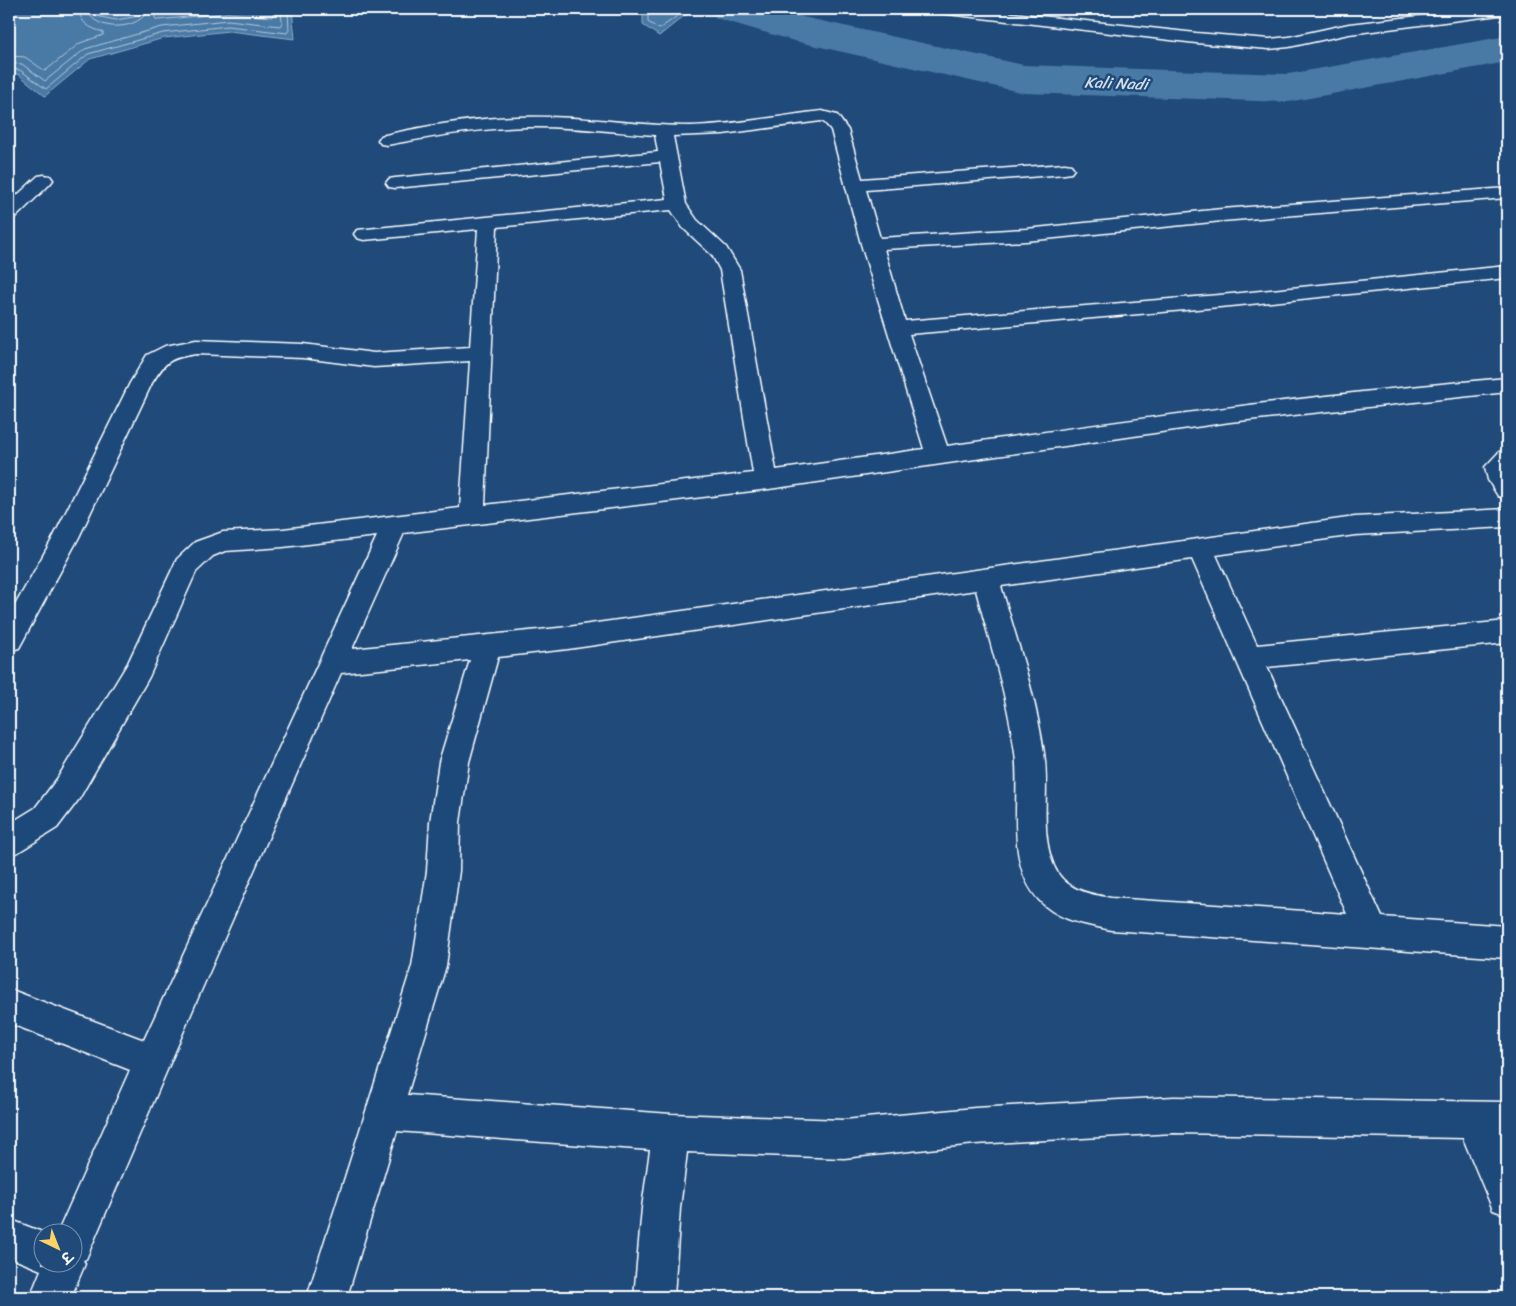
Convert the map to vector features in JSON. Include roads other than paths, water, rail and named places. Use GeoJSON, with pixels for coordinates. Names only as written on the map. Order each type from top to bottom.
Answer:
{"type":"FeatureCollection","features":[{"type":"Feature","properties":{"kind":"street"},"geometry":{"type":"LineString","coordinates":[[939,9],[1196,38],[1269,44],[1349,30],[1507,10]]}},
{"type":"Feature","properties":{"kind":"street"},"geometry":{"type":"LineString","coordinates":[[388,140],[461,127],[540,122],[663,131],[718,131],[822,116],[831,119],[839,130],[871,244],[938,455]]}},
{"type":"Feature","properties":{"kind":"street"},"geometry":{"type":"LineString","coordinates":[[663,131],[677,204],[688,224],[718,250],[730,270],[766,480]]}},
{"type":"Feature","properties":{"kind":"street"},"geometry":{"type":"LineString","coordinates":[[396,182],[667,156]]}},
{"type":"Feature","properties":{"kind":"street"},"geometry":{"type":"LineString","coordinates":[[854,185],[1065,169]]}},
{"type":"Feature","properties":{"kind":"street"},"geometry":{"type":"LineString","coordinates":[[9,213],[44,180]]}},
{"type":"Feature","properties":{"kind":"street"},"geometry":{"type":"LineString","coordinates":[[871,244],[1026,235],[1222,215],[1507,194]]}},
{"type":"Feature","properties":{"kind":"street"},"geometry":{"type":"LineString","coordinates":[[364,234],[677,204]]}},
{"type":"Feature","properties":{"kind":"street"},"geometry":{"type":"LineString","coordinates":[[472,515],[488,222]]}},
{"type":"Feature","properties":{"kind":"street"},"geometry":{"type":"LineString","coordinates":[[897,328],[1231,300],[1507,272]]}},
{"type":"Feature","properties":{"kind":"street"},"geometry":{"type":"LineString","coordinates":[[9,640],[66,536],[141,383],[155,360],[173,351],[196,347],[303,351],[374,360],[481,353]]}},
{"type":"Feature","properties":{"kind":"street"},"geometry":{"type":"LineString","coordinates":[[9,841],[46,818],[68,789],[139,669],[186,566],[204,549],[224,542],[283,538],[766,480],[1326,403],[1507,385]]}},
{"type":"Feature","properties":{"kind":"street"},"geometry":{"type":"LineString","coordinates":[[1507,458],[1497,467],[1500,480],[1507,490]]}},
{"type":"Feature","properties":{"kind":"street"},"geometry":{"type":"LineString","coordinates":[[332,664],[568,638],[1355,526],[1507,518]]}},
{"type":"Feature","properties":{"kind":"street"},"geometry":{"type":"LineString","coordinates":[[81,1224],[188,981],[395,524]]}},
{"type":"Feature","properties":{"kind":"street"},"geometry":{"type":"LineString","coordinates":[[1200,548],[1372,933]]}},
{"type":"Feature","properties":{"kind":"street"},"geometry":{"type":"LineString","coordinates":[[986,578],[1018,695],[1030,754],[1032,838],[1039,871],[1050,889],[1072,906],[1111,914],[1507,942]]}},
{"type":"Feature","properties":{"kind":"street"},"geometry":{"type":"LineString","coordinates":[[1248,657],[1507,632]]}},
{"type":"Feature","properties":{"kind":"street"},"geometry":{"type":"LineString","coordinates":[[327,1297],[429,966],[443,871],[445,822],[454,762],[487,647]]}},
{"type":"Feature","properties":{"kind":"street"},"geometry":{"type":"LineString","coordinates":[[9,1006],[154,1061]]}},
{"type":"Feature","properties":{"kind":"street"},"geometry":{"type":"LineString","coordinates":[[385,1112],[671,1133],[844,1139],[975,1126],[1174,1115],[1491,1120],[1507,1196]]}},
{"type":"Feature","properties":{"kind":"street"},"geometry":{"type":"LineString","coordinates":[[654,1297],[671,1133]]}},
{"type":"Feature","properties":{"kind":"street"},"geometry":{"type":"LineString","coordinates":[[9,1238],[32,1247]]}},
{"type":"Feature","properties":{"kind":"street"},"geometry":{"type":"LineString","coordinates":[[50,1297],[60,1274]]}},
{"type":"Feature","properties":{"kind":"water"},"geometry":{"type":"Polygon","coordinates":[[[9,9],[99,9],[95,11],[116,15],[151,9],[292,9],[295,39],[229,31],[164,38],[90,59],[45,96],[18,74],[9,74],[9,9]]]}},
{"type":"Feature","properties":{"kind":"water"},"geometry":{"type":"Polygon","coordinates":[[[643,9],[698,9],[684,16],[659,36],[643,25],[643,9]]]}},
{"type":"Feature","properties":{"kind":"waterway","name":"Kali Nadi"},"geometry":{"type":"LineString","coordinates":[[731,9],[794,28],[1024,79],[1288,88],[1507,49]]}}]}
